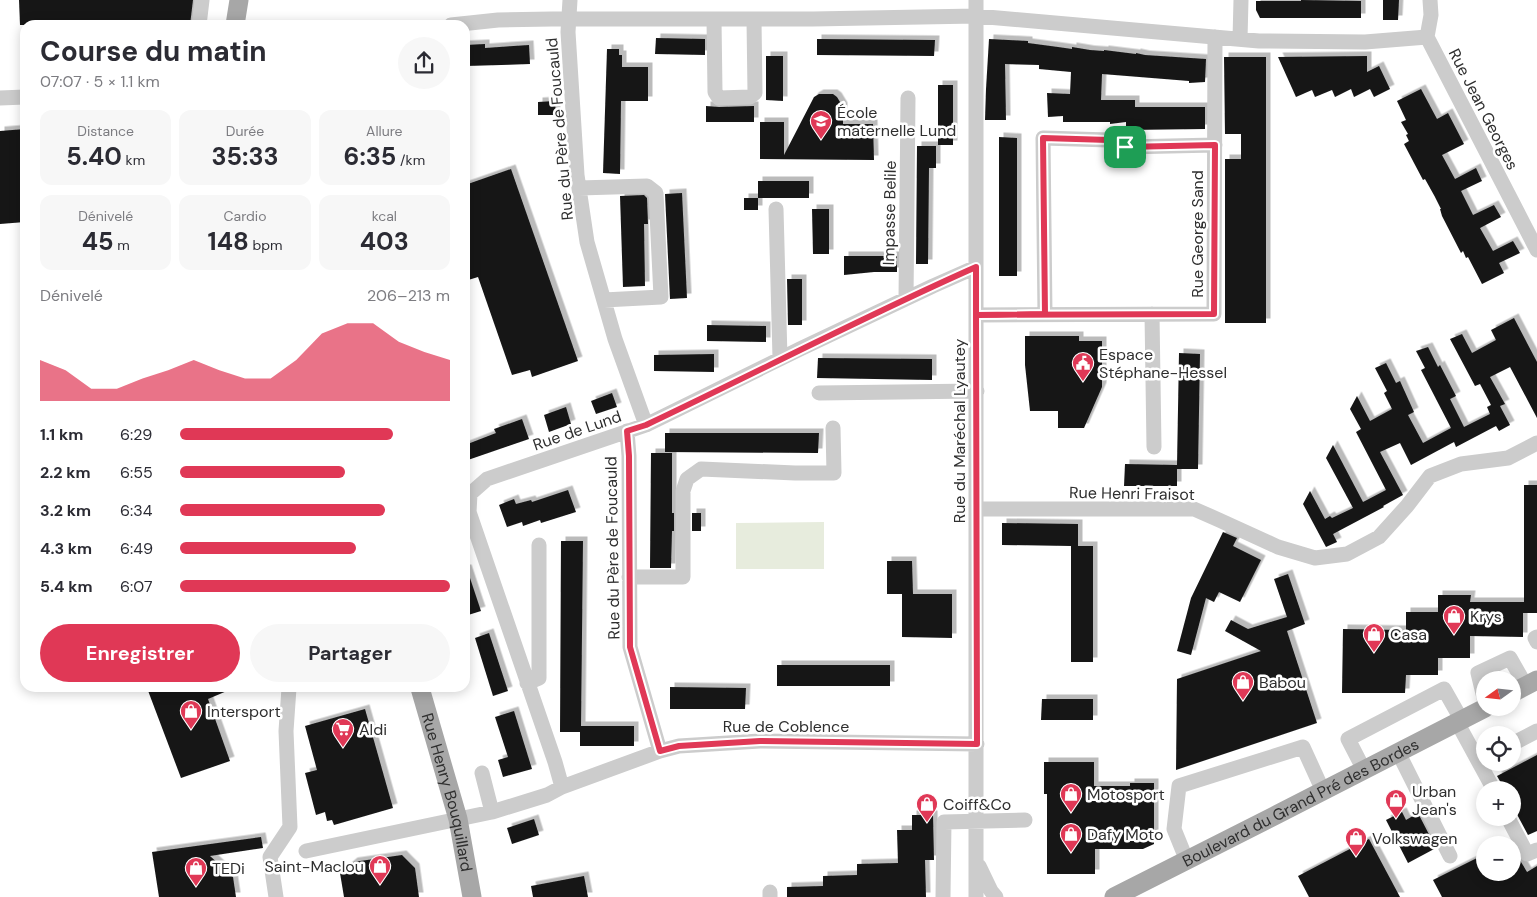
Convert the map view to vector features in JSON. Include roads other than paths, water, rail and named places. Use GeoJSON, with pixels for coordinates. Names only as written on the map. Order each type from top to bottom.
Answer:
{"type":"FeatureCollection","features":[{"type":"Feature","properties":{"kind":"main road"},"geometry":{"type":"LineString","coordinates":[[236,20],[239,0]]}},
{"type":"Feature","properties":{"kind":"main road"},"geometry":{"type":"LineString","coordinates":[[239,0],[241,20]]}},
{"type":"Feature","properties":{"kind":"main road","name":"Rue Henry Bouquillard"},"geometry":{"type":"LineString","coordinates":[[421,692],[458,819],[472,897]]}},
{"type":"Feature","properties":{"kind":"main road","name":"Boulevard du Grand Pré des Bordes"},"geometry":{"type":"LineString","coordinates":[[1114,897],[1476,712]]}},
{"type":"Feature","properties":{"kind":"street"},"geometry":{"type":"LineString","coordinates":[[200,20],[202,0]]}},
{"type":"Feature","properties":{"kind":"street","name":"Rue du Père de Foucauld"},"geometry":{"type":"LineString","coordinates":[[570,0],[568,19],[570,70],[579,188],[587,242],[616,339],[646,425]]}},
{"type":"Feature","properties":{"kind":"street","name":"Rue du Maréchal Lyautey"},"geometry":{"type":"LineString","coordinates":[[976,0],[976,897]]}},
{"type":"Feature","properties":{"kind":"street"},"geometry":{"type":"LineString","coordinates":[[1240,39],[1242,0]]}},
{"type":"Feature","properties":{"kind":"street"},"geometry":{"type":"LineString","coordinates":[[470,23],[498,20],[568,19],[754,20],[976,16],[1258,41],[1365,42],[1427,37],[1431,15],[1430,0]]}},
{"type":"Feature","properties":{"kind":"street"},"geometry":{"type":"LineString","coordinates":[[714,20],[714,92],[719,98],[750,97],[755,93],[754,20]]}},
{"type":"Feature","properties":{"kind":"street","name":"Rue George Sand"},"geometry":{"type":"LineString","coordinates":[[976,315],[1214,314],[1215,37]]}},
{"type":"Feature","properties":{"kind":"street","name":"Rue Jean Georges"},"geometry":{"type":"LineString","coordinates":[[1427,37],[1537,250]]}},
{"type":"Feature","properties":{"kind":"street"},"geometry":{"type":"LineString","coordinates":[[0,98],[20,98]]}},
{"type":"Feature","properties":{"kind":"street","name":"Impasse Belile"},"geometry":{"type":"LineString","coordinates":[[906,299],[908,98]]}},
{"type":"Feature","properties":{"kind":"street"},"geometry":{"type":"LineString","coordinates":[[1045,314],[1043,138],[1109,140],[1125,147],[1215,145]]}},
{"type":"Feature","properties":{"kind":"street"},"geometry":{"type":"LineString","coordinates":[[579,188],[647,186],[656,193],[661,297],[604,300]]}},
{"type":"Feature","properties":{"kind":"street"},"geometry":{"type":"LineString","coordinates":[[776,209],[780,358]]}},
{"type":"Feature","properties":{"kind":"street","name":"Rue de Lund"},"geometry":{"type":"LineString","coordinates":[[470,494],[487,479],[646,425],[780,358],[976,267]]}},
{"type":"Feature","properties":{"kind":"street"},"geometry":{"type":"LineString","coordinates":[[1152,314],[1154,447]]}},
{"type":"Feature","properties":{"kind":"street"},"geometry":{"type":"LineString","coordinates":[[820,393],[977,391]]}},
{"type":"Feature","properties":{"kind":"street"},"geometry":{"type":"LineString","coordinates":[[629,577],[683,577],[683,491],[687,479],[701,469],[834,473],[833,428]]}},
{"type":"Feature","properties":{"kind":"street","name":"Rue du Père de Foucauld"},"geometry":{"type":"LineString","coordinates":[[627,431],[629,456],[630,647],[660,751]]}},
{"type":"Feature","properties":{"kind":"street","name":"Rue Henri Fraisot"},"geometry":{"type":"LineString","coordinates":[[977,509],[1194,510],[1278,547],[1315,558],[1347,554],[1379,537],[1407,506],[1430,476],[1461,464],[1508,458],[1537,443]]}},
{"type":"Feature","properties":{"kind":"street","name":"Rue de Lund"},"geometry":{"type":"LineString","coordinates":[[470,515],[562,787]]}},
{"type":"Feature","properties":{"kind":"street"},"geometry":{"type":"LineString","coordinates":[[527,684],[540,678],[539,545]]}},
{"type":"Feature","properties":{"kind":"street"},"geometry":{"type":"LineString","coordinates":[[1537,637],[1537,642]]}},
{"type":"Feature","properties":{"kind":"street"},"geometry":{"type":"LineString","coordinates":[[1482,671],[1510,658],[1517,671]]}},
{"type":"Feature","properties":{"kind":"street"},"geometry":{"type":"LineString","coordinates":[[1364,770],[1348,739],[1444,689],[1459,721],[1476,750]]}},
{"type":"Feature","properties":{"kind":"street"},"geometry":{"type":"LineString","coordinates":[[276,897],[270,857],[290,827],[286,731],[289,692]]}},
{"type":"Feature","properties":{"kind":"street"},"geometry":{"type":"LineString","coordinates":[[1521,740],[1537,732]]}},
{"type":"Feature","properties":{"kind":"street","name":"Rue de Coblence"},"geometry":{"type":"LineString","coordinates":[[306,851],[492,812],[547,795],[562,787],[660,751],[679,746],[760,741],[977,744]]}},
{"type":"Feature","properties":{"kind":"street"},"geometry":{"type":"LineString","coordinates":[[1187,861],[1174,829],[1179,786],[1303,746],[1323,791]]}},
{"type":"Feature","properties":{"kind":"street"},"geometry":{"type":"LineString","coordinates":[[1398,752],[1450,856]]}},
{"type":"Feature","properties":{"kind":"street"},"geometry":{"type":"LineString","coordinates":[[482,773],[492,812]]}},
{"type":"Feature","properties":{"kind":"street"},"geometry":{"type":"LineString","coordinates":[[943,897],[944,822],[1025,820]]}},
{"type":"Feature","properties":{"kind":"street"},"geometry":{"type":"LineString","coordinates":[[1512,826],[1528,854],[1537,850]]}},
{"type":"Feature","properties":{"kind":"street","name":"Rue du Maréchal Lyautey"},"geometry":{"type":"LineString","coordinates":[[977,863],[996,897]]}},
{"type":"Feature","properties":{"kind":"place","name":"École maternelle Lund"},"geometry":{"type":"Point","coordinates":[821,140]}},
{"type":"Feature","properties":{"kind":"place","name":"Espace Stéphane-Hessel"},"geometry":{"type":"Point","coordinates":[1083,382]}},
{"type":"Feature","properties":{"kind":"place","name":"Krys"},"geometry":{"type":"Point","coordinates":[1454,635]}},
{"type":"Feature","properties":{"kind":"place","name":"Casa"},"geometry":{"type":"Point","coordinates":[1374,653]}},
{"type":"Feature","properties":{"kind":"place","name":"Babou"},"geometry":{"type":"Point","coordinates":[1243,701]}},
{"type":"Feature","properties":{"kind":"place","name":"Intersport"},"geometry":{"type":"Point","coordinates":[191,730]}},
{"type":"Feature","properties":{"kind":"place","name":"Aldi"},"geometry":{"type":"Point","coordinates":[343,748]}},
{"type":"Feature","properties":{"kind":"place","name":"Motosport"},"geometry":{"type":"Point","coordinates":[1071,813]}},
{"type":"Feature","properties":{"kind":"place","name":"Urban Jean's"},"geometry":{"type":"Point","coordinates":[1396,819]}},
{"type":"Feature","properties":{"kind":"place","name":"Coiff&Co"},"geometry":{"type":"Point","coordinates":[927,823]}},
{"type":"Feature","properties":{"kind":"place","name":"Dafy Moto"},"geometry":{"type":"Point","coordinates":[1071,853]}},
{"type":"Feature","properties":{"kind":"place","name":"Volkswagen"},"geometry":{"type":"Point","coordinates":[1356,857]}},
{"type":"Feature","properties":{"kind":"place","name":"Saint-Maclou"},"geometry":{"type":"Point","coordinates":[380,885]}},
{"type":"Feature","properties":{"kind":"place","name":"TEDi"},"geometry":{"type":"Point","coordinates":[196,887]}}]}
